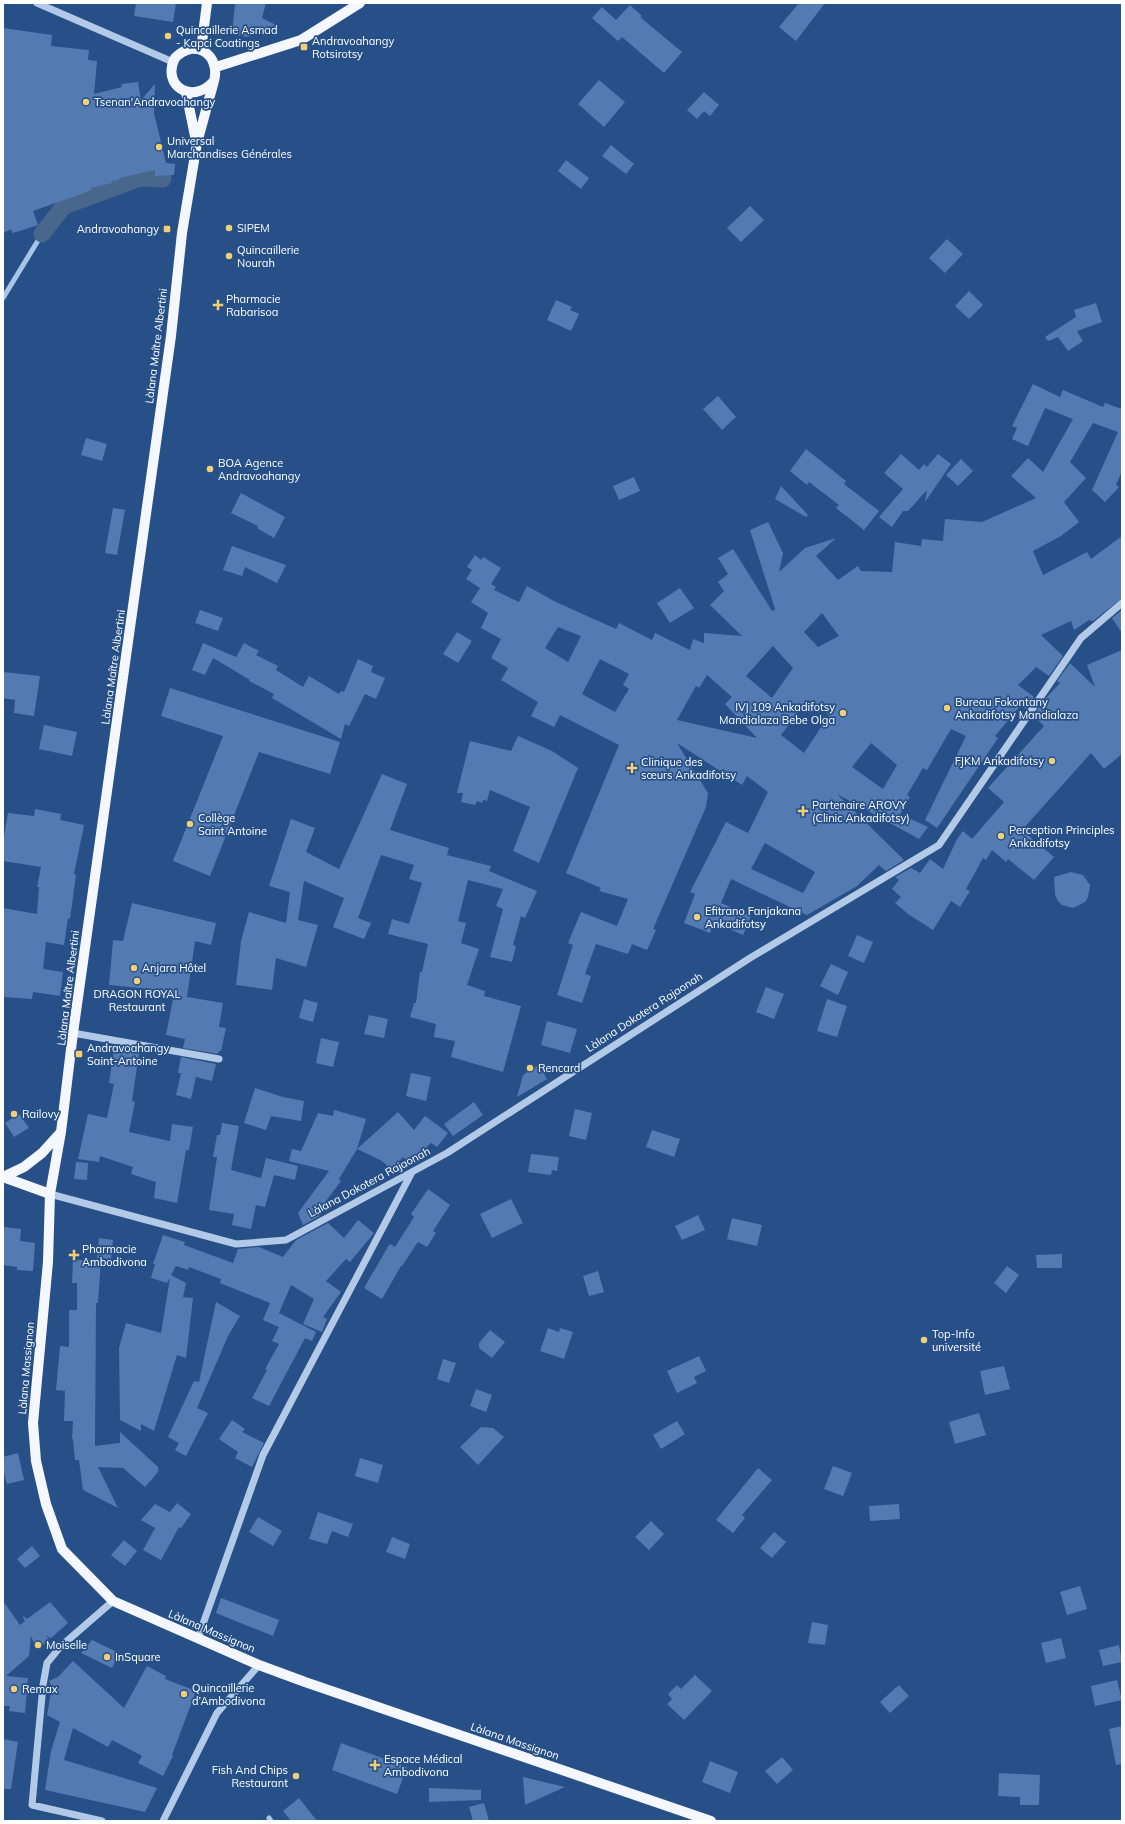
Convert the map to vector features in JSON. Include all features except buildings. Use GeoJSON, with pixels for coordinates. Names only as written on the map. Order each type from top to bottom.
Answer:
{"type":"FeatureCollection","features":[{"type":"Feature","properties":{"kind":"main road"},"geometry":{"type":"LineString","coordinates":[[201,50],[207,3]]}},
{"type":"Feature","properties":{"kind":"main road"},"geometry":{"type":"LineString","coordinates":[[216,67],[301,40],[360,3]]}},
{"type":"Feature","properties":{"kind":"main road"},"geometry":{"type":"LineString","coordinates":[[187,50],[201,50],[212,59],[216,67],[214,81],[205,90],[199,93],[186,92],[176,85],[171,74],[173,62],[178,54],[187,50]]}},
{"type":"Feature","properties":{"kind":"main road","name":"Làlana Maître Albertini"},"geometry":{"type":"LineString","coordinates":[[50,1194],[62,1132],[74,1033],[171,336],[182,233],[197,143],[214,81]]}},
{"type":"Feature","properties":{"kind":"main road","name":"Làlana Maître Albertini"},"geometry":{"type":"LineString","coordinates":[[186,92],[197,143]]}},
{"type":"Feature","properties":{"kind":"main road"},"geometry":{"type":"LineString","coordinates":[[3,1177],[24,1167],[42,1153],[62,1132]]}},
{"type":"Feature","properties":{"kind":"main road"},"geometry":{"type":"LineString","coordinates":[[3,1177],[50,1194]]}},
{"type":"Feature","properties":{"kind":"main road","name":"Làlana Massignon"},"geometry":{"type":"LineString","coordinates":[[50,1194],[48,1262],[33,1423],[36,1461],[46,1504],[62,1549],[113,1601],[259,1664],[320,1688],[711,1821]]}},
{"type":"Feature","properties":{"kind":"street"},"geometry":{"type":"LineString","coordinates":[[37,3],[173,62]]}},
{"type":"Feature","properties":{"kind":"street","name":"Làlana Dokotera Rajaonah"},"geometry":{"type":"LineString","coordinates":[[50,1194],[236,1244],[286,1240],[447,1153],[750,958],[939,845],[1081,638],[1122,603]]}},
{"type":"Feature","properties":{"kind":"street"},"geometry":{"type":"LineString","coordinates":[[74,1033],[219,1059]]}},
{"type":"Feature","properties":{"kind":"street"},"geometry":{"type":"LineString","coordinates":[[198,1638],[263,1455],[412,1172]]}},
{"type":"Feature","properties":{"kind":"street"},"geometry":{"type":"LineString","coordinates":[[102,1821],[32,1804],[43,1685],[47,1663],[60,1648],[113,1601]]}},
{"type":"Feature","properties":{"kind":"street"},"geometry":{"type":"LineString","coordinates":[[163,1821],[217,1713],[259,1664]]}},
{"type":"Feature","properties":{"kind":"waterway"},"geometry":{"type":"LineString","coordinates":[[42,234],[64,206],[140,178],[163,179]]}},
{"type":"Feature","properties":{"kind":"waterway"},"geometry":{"type":"LineString","coordinates":[[3,298],[42,234]]}},
{"type":"Feature","properties":{"kind":"place","name":"Quincaillerie Asmad - Kapci Coatings"},"geometry":{"type":"Point","coordinates":[168,36]}},
{"type":"Feature","properties":{"kind":"place","name":"Andravoahangy Rotsirotsy"},"geometry":{"type":"Point","coordinates":[304,47]}},
{"type":"Feature","properties":{"kind":"place","name":"Tsenan'Andravoahangy"},"geometry":{"type":"Point","coordinates":[86,102]}},
{"type":"Feature","properties":{"kind":"place","name":"Universal Marchandises Générales"},"geometry":{"type":"Point","coordinates":[159,147]}},
{"type":"Feature","properties":{"kind":"place","name":"SIPEM"},"geometry":{"type":"Point","coordinates":[229,228]}},
{"type":"Feature","properties":{"kind":"place","name":"Andravoahangy"},"geometry":{"type":"Point","coordinates":[167,229]}},
{"type":"Feature","properties":{"kind":"place","name":"Quincaillerie Nourah"},"geometry":{"type":"Point","coordinates":[229,256]}},
{"type":"Feature","properties":{"kind":"place","name":"Pharmacie Rabarisoa"},"geometry":{"type":"Point","coordinates":[218,305]}},
{"type":"Feature","properties":{"kind":"place","name":"BOA Agence Andravoahangy"},"geometry":{"type":"Point","coordinates":[210,469]}},
{"type":"Feature","properties":{"kind":"place","name":"Bureau Fokontany Ankadifotsy Mandialaza"},"geometry":{"type":"Point","coordinates":[947,708]}},
{"type":"Feature","properties":{"kind":"place","name":"IVJ 109 Ankadifotsy Mandialaza Bebe Olga"},"geometry":{"type":"Point","coordinates":[843,713]}},
{"type":"Feature","properties":{"kind":"place","name":"FJKM Ankadifotsy"},"geometry":{"type":"Point","coordinates":[1052,761]}},
{"type":"Feature","properties":{"kind":"place","name":"Clinique des sœurs Ankadifotsy"},"geometry":{"type":"Point","coordinates":[632,768]}},
{"type":"Feature","properties":{"kind":"place","name":"Partenaire AROVY (Clinic Ankadifotsy)"},"geometry":{"type":"Point","coordinates":[803,811]}},
{"type":"Feature","properties":{"kind":"place","name":"Collège Saint Antoine"},"geometry":{"type":"Point","coordinates":[190,824]}},
{"type":"Feature","properties":{"kind":"place","name":"Perception Principles Ankadifotsy"},"geometry":{"type":"Point","coordinates":[1001,836]}},
{"type":"Feature","properties":{"kind":"place","name":"Efitrano Fanjakana Ankadifotsy"},"geometry":{"type":"Point","coordinates":[697,917]}},
{"type":"Feature","properties":{"kind":"place","name":"Anjara Hôtel"},"geometry":{"type":"Point","coordinates":[134,968]}},
{"type":"Feature","properties":{"kind":"place","name":"DRAGON ROYAL Restaurant"},"geometry":{"type":"Point","coordinates":[137,981]}},
{"type":"Feature","properties":{"kind":"place","name":"Andravoahangy Saint-Antoine"},"geometry":{"type":"Point","coordinates":[79,1054]}},
{"type":"Feature","properties":{"kind":"place","name":"Rencard"},"geometry":{"type":"Point","coordinates":[530,1068]}},
{"type":"Feature","properties":{"kind":"place","name":"Railovy"},"geometry":{"type":"Point","coordinates":[14,1114]}},
{"type":"Feature","properties":{"kind":"place","name":"Pharmacie Ambodivona"},"geometry":{"type":"Point","coordinates":[74,1255]}},
{"type":"Feature","properties":{"kind":"place","name":"Top-Info université"},"geometry":{"type":"Point","coordinates":[924,1340]}},
{"type":"Feature","properties":{"kind":"place","name":"Moiselle"},"geometry":{"type":"Point","coordinates":[38,1645]}},
{"type":"Feature","properties":{"kind":"place","name":"InSquare"},"geometry":{"type":"Point","coordinates":[107,1657]}},
{"type":"Feature","properties":{"kind":"place","name":"Remax"},"geometry":{"type":"Point","coordinates":[14,1689]}},
{"type":"Feature","properties":{"kind":"place","name":"Quincaillerie d’Ambodivona"},"geometry":{"type":"Point","coordinates":[184,1694]}},
{"type":"Feature","properties":{"kind":"place","name":"Espace Médical Ambodivona"},"geometry":{"type":"Point","coordinates":[375,1765]}},
{"type":"Feature","properties":{"kind":"place","name":"Fish And Chips Restaurant"},"geometry":{"type":"Point","coordinates":[296,1776]}}]}
